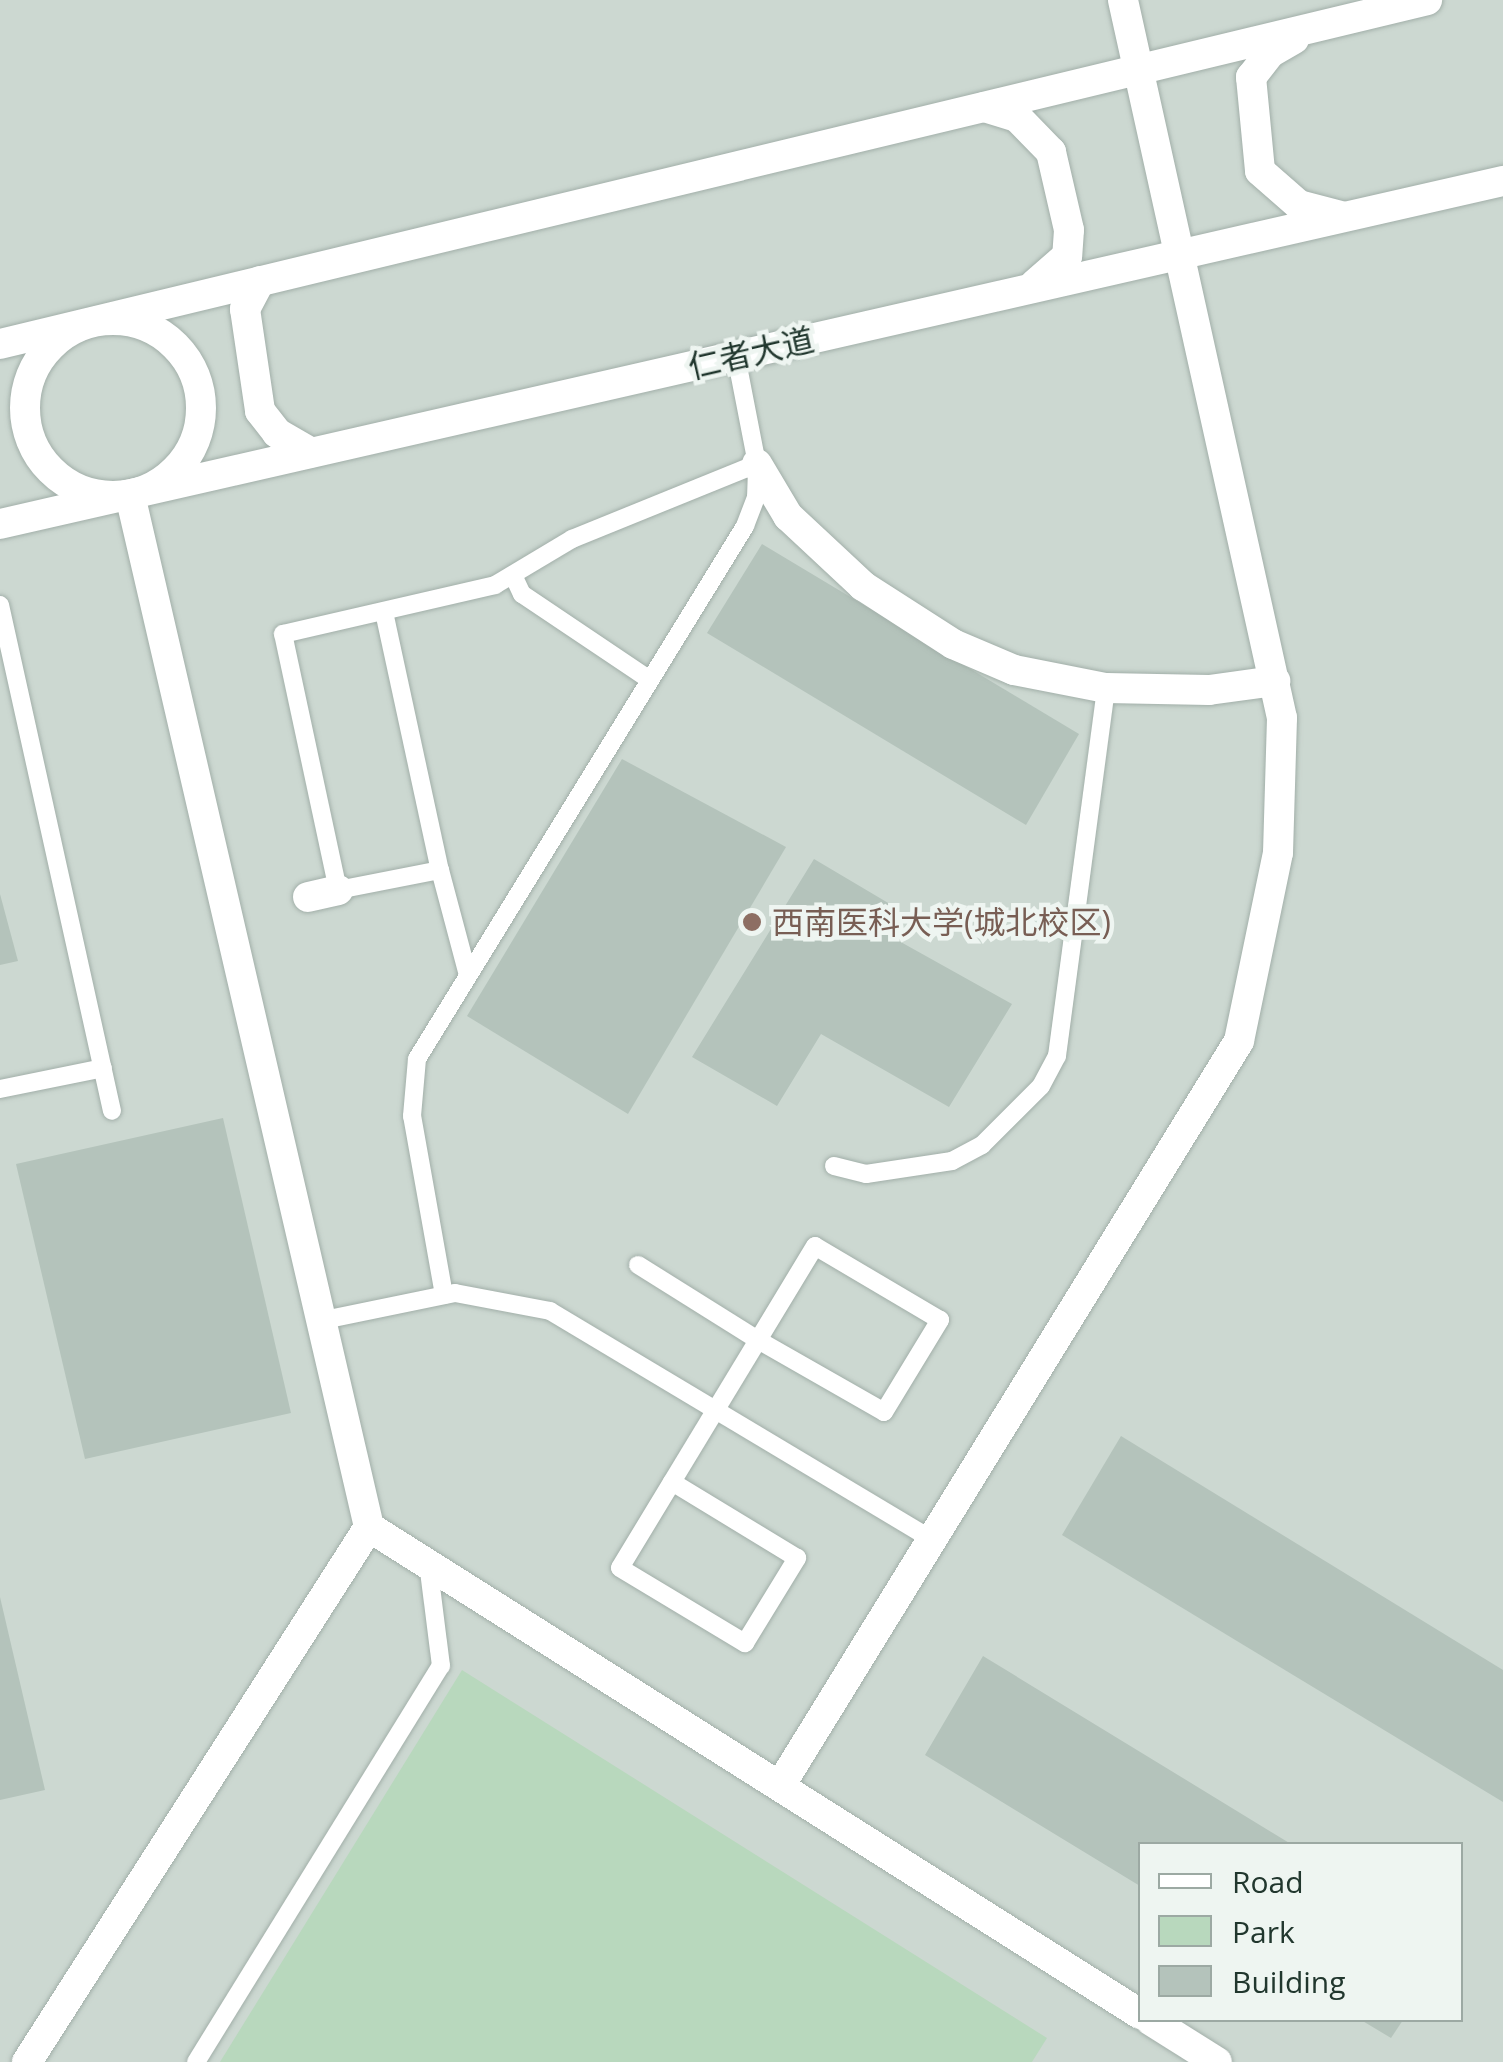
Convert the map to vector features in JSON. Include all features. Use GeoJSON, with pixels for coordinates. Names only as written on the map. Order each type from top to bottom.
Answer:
{"type":"FeatureCollection","features":[{"type":"Feature","properties":{"kind":"street"},"geometry":{"type":"LineString","coordinates":[[780,1786],[1239,1042],[1278,853],[1282,718],[1123,0]]}},
{"type":"Feature","properties":{"kind":"street"},"geometry":{"type":"LineString","coordinates":[[0,344],[1428,0]]}},
{"type":"Feature","properties":{"kind":"street"},"geometry":{"type":"LineString","coordinates":[[1314,27],[1270,54],[1251,77],[1260,171],[1299,205],[1350,216]]}},
{"type":"Feature","properties":{"kind":"street"},"geometry":{"type":"LineString","coordinates":[[983,107],[1018,117],[1052,152],[1069,230],[1067,256],[1054,273],[1004,295]]}},
{"type":"Feature","properties":{"kind":"street","name":"仁者大道"},"geometry":{"type":"LineString","coordinates":[[0,524],[1503,182]]}},
{"type":"Feature","properties":{"kind":"street"},"geometry":{"type":"LineString","coordinates":[[260,281],[244,309],[260,411],[277,433],[311,453]]}},
{"type":"Feature","properties":{"kind":"street"},"geometry":{"type":"LineString","coordinates":[[102,320],[159,332],[186,358],[200,394],[196,438],[185,458],[170,475],[130,495],[86,492],[66,483],[36,452],[23,410],[29,378],[45,349],[62,334],[102,320]]}},
{"type":"Feature","properties":{"kind":"street"},"geometry":{"type":"LineString","coordinates":[[757,464],[788,516],[817,548],[908,618],[1014,670],[1106,688],[1209,690],[1274,681]]}},
{"type":"Feature","properties":{"kind":"street"},"geometry":{"type":"LineString","coordinates":[[130,495],[369,1527],[1138,2013]]}},
{"type":"Feature","properties":{"kind":"street"},"geometry":{"type":"LineString","coordinates":[[308,898],[338,890]]}},
{"type":"Feature","properties":{"kind":"street"},"geometry":{"type":"LineString","coordinates":[[27,2062],[369,1527]]}},
{"type":"Feature","properties":{"kind":"street"},"geometry":{"type":"LineString","coordinates":[[1153,2022],[1218,2062]]}},
{"type":"Feature","properties":{"kind":"lane"},"geometry":{"type":"LineString","coordinates":[[444,1294],[412,1116],[418,1059],[746,526],[756,498],[757,464],[736,356]]}},
{"type":"Feature","properties":{"kind":"lane"},"geometry":{"type":"LineString","coordinates":[[440,870],[338,890],[283,634],[495,585],[625,515],[690,495],[757,464]]}},
{"type":"Feature","properties":{"kind":"lane"},"geometry":{"type":"LineString","coordinates":[[513,575],[522,594],[650,680]]}},
{"type":"Feature","properties":{"kind":"lane"},"geometry":{"type":"LineString","coordinates":[[0,605],[112,1110]]}},
{"type":"Feature","properties":{"kind":"lane"},"geometry":{"type":"LineString","coordinates":[[384,612],[440,870],[468,974]]}},
{"type":"Feature","properties":{"kind":"lane"},"geometry":{"type":"LineString","coordinates":[[834,1166],[866,1174],[952,1161],[982,1144],[1042,1086],[1056,1056],[1106,688]]}},
{"type":"Feature","properties":{"kind":"lane"},"geometry":{"type":"LineString","coordinates":[[0,1089],[103,1068]]}},
{"type":"Feature","properties":{"kind":"lane"},"geometry":{"type":"LineString","coordinates":[[638,1265],[758,1340],[884,1412],[940,1320],[815,1246],[758,1340],[716,1410],[672,1482],[620,1568],[745,1644],[797,1558],[672,1482]]}},
{"type":"Feature","properties":{"kind":"lane"},"geometry":{"type":"LineString","coordinates":[[320,1321],[444,1294],[503,1298],[550,1311],[932,1540]]}},
{"type":"Feature","properties":{"kind":"lane"},"geometry":{"type":"LineString","coordinates":[[196,2062],[441,1666],[428,1564]]}},
{"type":"Feature","properties":{"kind":"shaded area","name":"西南医科大学(城北校区)"},"geometry":{"type":"Polygon","coordinates":[[[0,0],[1503,0],[1503,2062],[0,2062],[0,0]]]}},
{"type":"Feature","properties":{"kind":"green space"},"geometry":{"type":"Polygon","coordinates":[[[462,1670],[1047,2038],[1032,2062],[220,2062],[462,1670]]]}},
{"type":"Feature","properties":{"kind":"building"},"geometry":{"type":"Polygon","coordinates":[[[762,544],[1079,734],[1026,825],[707,633],[762,544]]]}},
{"type":"Feature","properties":{"kind":"building"},"geometry":{"type":"Polygon","coordinates":[[[622,759],[786,847],[628,1114],[467,1016],[622,759]]]}},
{"type":"Feature","properties":{"kind":"building"},"geometry":{"type":"Polygon","coordinates":[[[814,859],[895,907],[881,931],[1012,1004],[949,1107],[821,1034],[777,1106],[692,1057],[814,859]]]}},
{"type":"Feature","properties":{"kind":"building"},"geometry":{"type":"Polygon","coordinates":[[[0,894],[18,961],[0,965],[0,894]]]}},
{"type":"Feature","properties":{"kind":"building"},"geometry":{"type":"Polygon","coordinates":[[[223,1118],[291,1413],[85,1459],[16,1164],[223,1118]]]}},
{"type":"Feature","properties":{"kind":"building"},"geometry":{"type":"Polygon","coordinates":[[[1121,1436],[1503,1670],[1503,1802],[1062,1535],[1121,1436]]]}},
{"type":"Feature","properties":{"kind":"building"},"geometry":{"type":"Polygon","coordinates":[[[0,1597],[45,1790],[0,1800],[0,1597]]]}},
{"type":"Feature","properties":{"kind":"building"},"geometry":{"type":"Polygon","coordinates":[[[983,1656],[1288,1842],[1138,1842],[1138,1885],[925,1755],[983,1656]]]}},
{"type":"Feature","properties":{"kind":"building"},"geometry":{"type":"Polygon","coordinates":[[[1364,2022],[1402,2022],[1391,2038],[1364,2022]]]}},
{"type":"Feature","properties":{"kind":"place","name":"西南医科大学(城北校区)"},"geometry":{"type":"Point","coordinates":[752,922]}}]}
